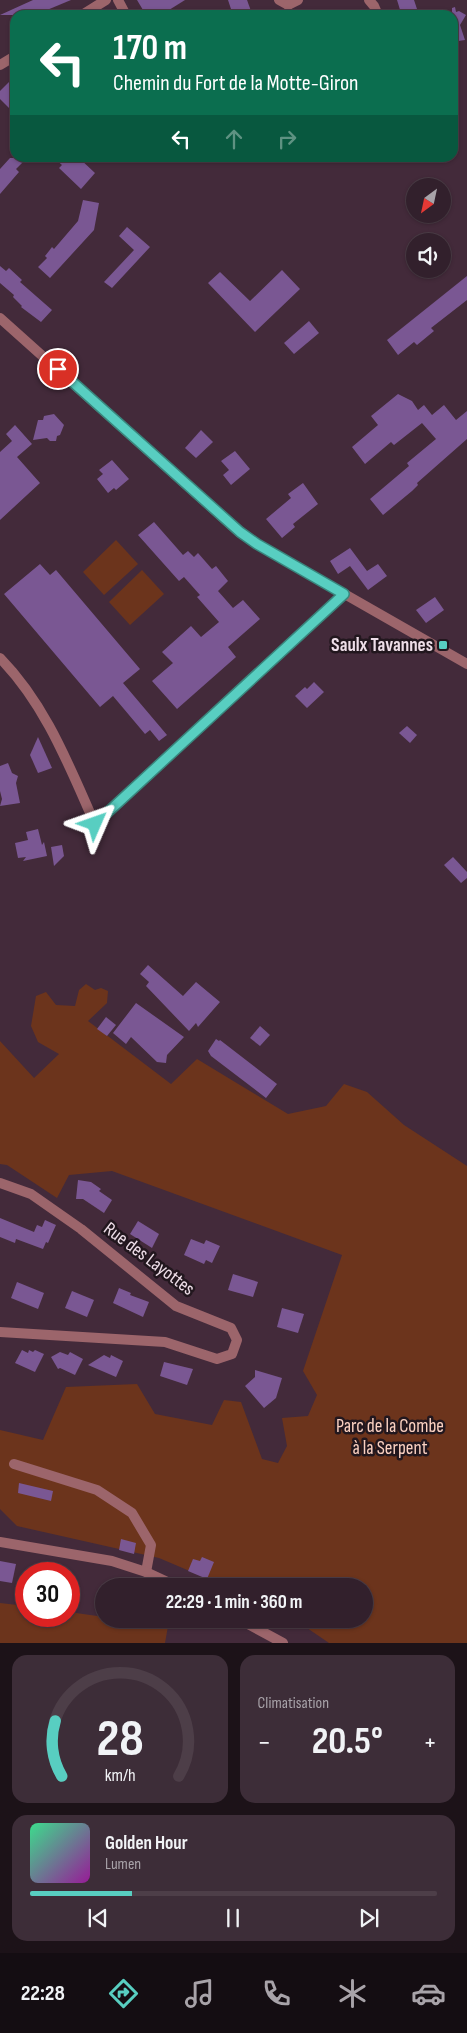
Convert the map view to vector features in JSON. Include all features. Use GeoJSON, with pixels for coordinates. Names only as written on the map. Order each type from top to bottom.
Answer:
{"type":"FeatureCollection","features":[{"type":"Feature","properties":{"kind":"street"},"geometry":{"type":"LineString","coordinates":[[90,10],[106,0]]}},
{"type":"Feature","properties":{"kind":"street"},"geometry":{"type":"LineString","coordinates":[[279,0],[291,7]]}},
{"type":"Feature","properties":{"kind":"street"},"geometry":{"type":"LineString","coordinates":[[0,318],[240,532],[257,544],[467,664]]}},
{"type":"Feature","properties":{"kind":"street"},"geometry":{"type":"LineString","coordinates":[[0,658],[48,721],[95,824],[344,594]]}},
{"type":"Feature","properties":{"kind":"street","name":"Rue des Layottes"},"geometry":{"type":"LineString","coordinates":[[0,1184],[31,1194],[81,1229],[176,1306],[231,1328],[237,1340],[232,1354],[217,1360],[165,1342],[0,1332]]}},
{"type":"Feature","properties":{"kind":"street"},"geometry":{"type":"LineString","coordinates":[[14,1464],[97,1490],[132,1512],[151,1545],[146,1572]]}},
{"type":"Feature","properties":{"kind":"street"},"geometry":{"type":"LineString","coordinates":[[0,1542],[112,1561],[159,1578]]}},
{"type":"Feature","properties":{"kind":"street"},"geometry":{"type":"LineString","coordinates":[[255,1628],[283,1643]]}},
{"type":"Feature","properties":{"kind":"green space"},"geometry":{"type":"Polygon","coordinates":[[[116,540],[138,564],[104,595],[83,572],[116,540]]]}},
{"type":"Feature","properties":{"kind":"green space"},"geometry":{"type":"Polygon","coordinates":[[[142,570],[164,594],[130,625],[109,602],[142,570]]]}},
{"type":"Feature","properties":{"kind":"green space","name":"Parc de la Combe à la Serpent"},"geometry":{"type":"Polygon","coordinates":[[[86,984],[95,990],[101,988],[108,991],[107,1003],[88,1021],[171,1084],[197,1059],[288,1114],[326,1106],[344,1084],[367,1092],[404,1125],[467,1166],[467,1643],[329,1643],[307,1628],[373,1628],[373,1578],[206,1578],[159,1558],[17,1526],[0,1509],[0,1430],[43,1440],[66,1387],[137,1384],[155,1414],[212,1425],[224,1400],[241,1402],[262,1459],[278,1463],[287,1446],[282,1418],[308,1416],[317,1395],[303,1371],[342,1255],[112,1171],[69,1175],[57,1198],[7,1165],[0,1164],[0,1041],[34,1078],[59,1054],[38,1042],[31,1026],[36,996],[46,992],[56,1005],[75,1006],[79,990],[86,984]]]}},
{"type":"Feature","properties":{"kind":"green space"},"geometry":{"type":"Polygon","coordinates":[[[0,1603],[15,1605],[15,1627],[80,1627],[80,1614],[95,1616],[95,1628],[168,1628],[165,1643],[0,1643],[0,1603]]]}},
{"type":"Feature","properties":{"kind":"building"},"geometry":{"type":"Polygon","coordinates":[[[33,0],[71,0],[47,10],[11,10],[33,0]]]}},
{"type":"Feature","properties":{"kind":"building"},"geometry":{"type":"Polygon","coordinates":[[[137,0],[185,0],[169,10],[143,10],[137,0]]]}},
{"type":"Feature","properties":{"kind":"building"},"geometry":{"type":"Polygon","coordinates":[[[228,0],[247,0],[251,10],[231,10],[228,0]]]}},
{"type":"Feature","properties":{"kind":"building"},"geometry":{"type":"Polygon","coordinates":[[[397,0],[414,0],[417,9],[400,10],[397,0]]]}},
{"type":"Feature","properties":{"kind":"building"},"geometry":{"type":"Polygon","coordinates":[[[10,10],[10,15],[0,15],[10,10]]]}},
{"type":"Feature","properties":{"kind":"building"},"geometry":{"type":"Polygon","coordinates":[[[459,11],[466,15],[460,25],[465,40],[458,41],[459,11]]]}},
{"type":"Feature","properties":{"kind":"building"},"geometry":{"type":"Polygon","coordinates":[[[10,81],[10,109],[0,99],[0,91],[10,81]]]}},
{"type":"Feature","properties":{"kind":"building"},"geometry":{"type":"Polygon","coordinates":[[[10,158],[10,162],[23,162],[16,169],[19,172],[0,194],[0,169],[10,158]]]}},
{"type":"Feature","properties":{"kind":"building"},"geometry":{"type":"Polygon","coordinates":[[[59,162],[83,162],[95,173],[81,189],[59,168],[62,165],[59,162]]]}},
{"type":"Feature","properties":{"kind":"building"},"geometry":{"type":"Polygon","coordinates":[[[83,200],[99,203],[94,230],[50,278],[38,267],[47,258],[45,256],[52,247],[54,249],[78,221],[83,200]]]}},
{"type":"Feature","properties":{"kind":"building"},"geometry":{"type":"Polygon","coordinates":[[[127,227],[150,247],[112,288],[104,282],[134,250],[119,236],[127,227]]]}},
{"type":"Feature","properties":{"kind":"building"},"geometry":{"type":"Polygon","coordinates":[[[0,266],[6,271],[9,268],[22,280],[20,282],[52,310],[41,322],[21,307],[13,297],[14,295],[0,283],[0,266]]]}},
{"type":"Feature","properties":{"kind":"building"},"geometry":{"type":"Polygon","coordinates":[[[282,270],[300,289],[255,332],[208,283],[220,272],[250,301],[282,270]]]}},
{"type":"Feature","properties":{"kind":"building"},"geometry":{"type":"Polygon","coordinates":[[[467,276],[467,300],[431,328],[434,331],[417,345],[414,342],[398,355],[387,340],[467,276]]]}},
{"type":"Feature","properties":{"kind":"building"},"geometry":{"type":"Polygon","coordinates":[[[309,321],[319,333],[294,354],[284,343],[309,321]]]}},
{"type":"Feature","properties":{"kind":"building"},"geometry":{"type":"Polygon","coordinates":[[[398,394],[412,401],[418,410],[424,405],[432,415],[444,405],[456,420],[467,411],[467,439],[417,483],[418,485],[412,491],[383,515],[370,499],[409,466],[407,463],[436,439],[422,423],[394,445],[391,442],[365,464],[352,447],[378,425],[371,416],[398,394]]]}},
{"type":"Feature","properties":{"kind":"building"},"geometry":{"type":"Polygon","coordinates":[[[54,414],[64,425],[56,441],[50,441],[47,438],[33,440],[38,420],[43,420],[44,416],[54,414]]]}},
{"type":"Feature","properties":{"kind":"building"},"geometry":{"type":"Polygon","coordinates":[[[15,425],[32,444],[17,457],[40,483],[0,520],[0,452],[12,441],[6,434],[15,425]]]}},
{"type":"Feature","properties":{"kind":"building"},"geometry":{"type":"Polygon","coordinates":[[[201,430],[213,442],[196,458],[185,448],[201,430]]]}},
{"type":"Feature","properties":{"kind":"building"},"geometry":{"type":"Polygon","coordinates":[[[235,451],[250,469],[231,485],[223,475],[229,470],[221,461],[235,451]]]}},
{"type":"Feature","properties":{"kind":"building"},"geometry":{"type":"Polygon","coordinates":[[[112,460],[129,479],[116,490],[114,488],[108,493],[97,479],[103,474],[99,470],[112,460]]]}},
{"type":"Feature","properties":{"kind":"building"},"geometry":{"type":"Polygon","coordinates":[[[303,483],[318,504],[293,524],[295,527],[282,538],[266,519],[291,498],[288,494],[303,483]]]}},
{"type":"Feature","properties":{"kind":"building"},"geometry":{"type":"Polygon","coordinates":[[[154,522],[183,555],[188,551],[194,557],[198,553],[212,569],[216,566],[228,581],[218,591],[233,608],[243,600],[260,619],[228,647],[236,657],[177,709],[152,681],[173,663],[162,652],[191,626],[201,637],[219,622],[197,597],[200,595],[184,577],[179,581],[138,535],[154,522]]]}},
{"type":"Feature","properties":{"kind":"building"},"geometry":{"type":"Polygon","coordinates":[[[350,548],[367,571],[378,564],[387,576],[368,590],[350,566],[338,574],[330,561],[350,548]]]}},
{"type":"Feature","properties":{"kind":"building"},"geometry":{"type":"Polygon","coordinates":[[[40,564],[50,575],[56,570],[140,669],[123,683],[167,735],[159,741],[150,730],[145,734],[113,696],[100,707],[4,594],[40,564]]]}},
{"type":"Feature","properties":{"kind":"building"},"geometry":{"type":"Polygon","coordinates":[[[435,597],[444,610],[426,623],[416,610],[435,597]]]}},
{"type":"Feature","properties":{"kind":"building"},"geometry":{"type":"Polygon","coordinates":[[[314,682],[324,692],[307,708],[295,696],[314,682]]]}},
{"type":"Feature","properties":{"kind":"building"},"geometry":{"type":"Polygon","coordinates":[[[407,726],[417,735],[410,743],[399,733],[407,726]]]}},
{"type":"Feature","properties":{"kind":"building"},"geometry":{"type":"Polygon","coordinates":[[[38,737],[52,768],[38,773],[30,755],[38,737]]]}},
{"type":"Feature","properties":{"kind":"building"},"geometry":{"type":"Polygon","coordinates":[[[8,763],[12,773],[18,776],[16,783],[20,803],[0,806],[2,799],[0,791],[0,766],[8,763]]]}},
{"type":"Feature","properties":{"kind":"building"},"geometry":{"type":"Polygon","coordinates":[[[38,829],[42,845],[44,842],[47,856],[23,861],[26,857],[18,858],[15,843],[28,840],[26,832],[38,829]]]}},
{"type":"Feature","properties":{"kind":"building"},"geometry":{"type":"Polygon","coordinates":[[[62,845],[64,856],[54,866],[51,847],[62,845]]]}},
{"type":"Feature","properties":{"kind":"building"},"geometry":{"type":"Polygon","coordinates":[[[453,857],[467,872],[467,878],[461,883],[444,865],[453,857]]]}},
{"type":"Feature","properties":{"kind":"building"},"geometry":{"type":"Polygon","coordinates":[[[148,965],[183,996],[196,982],[220,1002],[198,1027],[196,1023],[189,1031],[146,986],[149,982],[140,974],[148,965]]]}},
{"type":"Feature","properties":{"kind":"building"},"geometry":{"type":"Polygon","coordinates":[[[136,1003],[184,1037],[167,1055],[166,1063],[157,1062],[131,1037],[126,1044],[113,1033],[136,1003]]]}},
{"type":"Feature","properties":{"kind":"building"},"geometry":{"type":"Polygon","coordinates":[[[106,1017],[116,1025],[107,1036],[97,1029],[106,1017]]]}},
{"type":"Feature","properties":{"kind":"building"},"geometry":{"type":"Polygon","coordinates":[[[260,1026],[270,1035],[260,1046],[250,1038],[260,1026]]]}},
{"type":"Feature","properties":{"kind":"building"},"geometry":{"type":"Polygon","coordinates":[[[216,1039],[220,1040],[277,1084],[266,1098],[211,1056],[208,1051],[216,1039]]]}},
{"type":"Feature","properties":{"kind":"building"},"geometry":{"type":"Polygon","coordinates":[[[78,1180],[91,1182],[101,1189],[99,1191],[112,1200],[104,1213],[83,1199],[76,1199],[78,1180]]]}},
{"type":"Feature","properties":{"kind":"building"},"geometry":{"type":"Polygon","coordinates":[[[0,1218],[34,1232],[37,1225],[42,1227],[45,1220],[56,1225],[48,1243],[46,1242],[43,1249],[16,1239],[15,1243],[0,1237],[0,1218]]]}},
{"type":"Feature","properties":{"kind":"building"},"geometry":{"type":"Polygon","coordinates":[[[138,1221],[159,1234],[152,1248],[130,1234],[138,1221]]]}},
{"type":"Feature","properties":{"kind":"building"},"geometry":{"type":"Polygon","coordinates":[[[191,1239],[204,1244],[206,1240],[220,1246],[212,1263],[206,1260],[204,1264],[184,1255],[191,1239]]]}},
{"type":"Feature","properties":{"kind":"building"},"geometry":{"type":"Polygon","coordinates":[[[233,1274],[258,1282],[253,1297],[228,1290],[233,1274]]]}},
{"type":"Feature","properties":{"kind":"building"},"geometry":{"type":"Polygon","coordinates":[[[17,1282],[44,1293],[38,1309],[11,1298],[17,1282]]]}},
{"type":"Feature","properties":{"kind":"building"},"geometry":{"type":"Polygon","coordinates":[[[119,1288],[131,1293],[130,1295],[149,1302],[143,1317],[113,1303],[119,1288]]]}},
{"type":"Feature","properties":{"kind":"building"},"geometry":{"type":"Polygon","coordinates":[[[72,1291],[94,1300],[87,1317],[65,1308],[72,1291]]]}},
{"type":"Feature","properties":{"kind":"building"},"geometry":{"type":"Polygon","coordinates":[[[282,1308],[304,1314],[298,1333],[277,1327],[282,1308]]]}},
{"type":"Feature","properties":{"kind":"building"},"geometry":{"type":"Polygon","coordinates":[[[22,1350],[28,1353],[29,1350],[33,1352],[35,1350],[44,1354],[35,1372],[15,1363],[22,1350]]]}},
{"type":"Feature","properties":{"kind":"building"},"geometry":{"type":"Polygon","coordinates":[[[60,1352],[68,1355],[70,1352],[83,1359],[75,1375],[60,1368],[58,1369],[51,1357],[60,1352]]]}},
{"type":"Feature","properties":{"kind":"building"},"geometry":{"type":"Polygon","coordinates":[[[104,1355],[110,1358],[111,1355],[123,1361],[116,1377],[88,1365],[104,1355]]]}},
{"type":"Feature","properties":{"kind":"building"},"geometry":{"type":"Polygon","coordinates":[[[164,1362],[193,1369],[187,1385],[160,1376],[164,1362]]]}},
{"type":"Feature","properties":{"kind":"building"},"geometry":{"type":"Polygon","coordinates":[[[255,1370],[282,1378],[276,1398],[264,1408],[245,1386],[255,1377],[255,1370]]]}},
{"type":"Feature","properties":{"kind":"building"},"geometry":{"type":"Polygon","coordinates":[[[19,1483],[53,1491],[51,1501],[18,1493],[19,1483]]]}},
{"type":"Feature","properties":{"kind":"building"},"geometry":{"type":"Polygon","coordinates":[[[121,1539],[136,1543],[134,1554],[119,1550],[121,1539]]]}},
{"type":"Feature","properties":{"kind":"building"},"geometry":{"type":"Polygon","coordinates":[[[202,1557],[214,1562],[207,1578],[188,1571],[193,1559],[200,1561],[202,1557]]]}},
{"type":"Feature","properties":{"kind":"building"},"geometry":{"type":"Polygon","coordinates":[[[0,1561],[15,1564],[12,1583],[0,1581],[0,1561]]]}},
{"type":"Feature","properties":{"kind":"place","name":"Saulx Tavannes"},"geometry":{"type":"Point","coordinates":[443,645]}},
{"type":"Feature","properties":{"kind":"route"},"geometry":{"type":"LineString","coordinates":[[58,369],[240,532],[257,544],[344,594],[95,824]]}}]}
